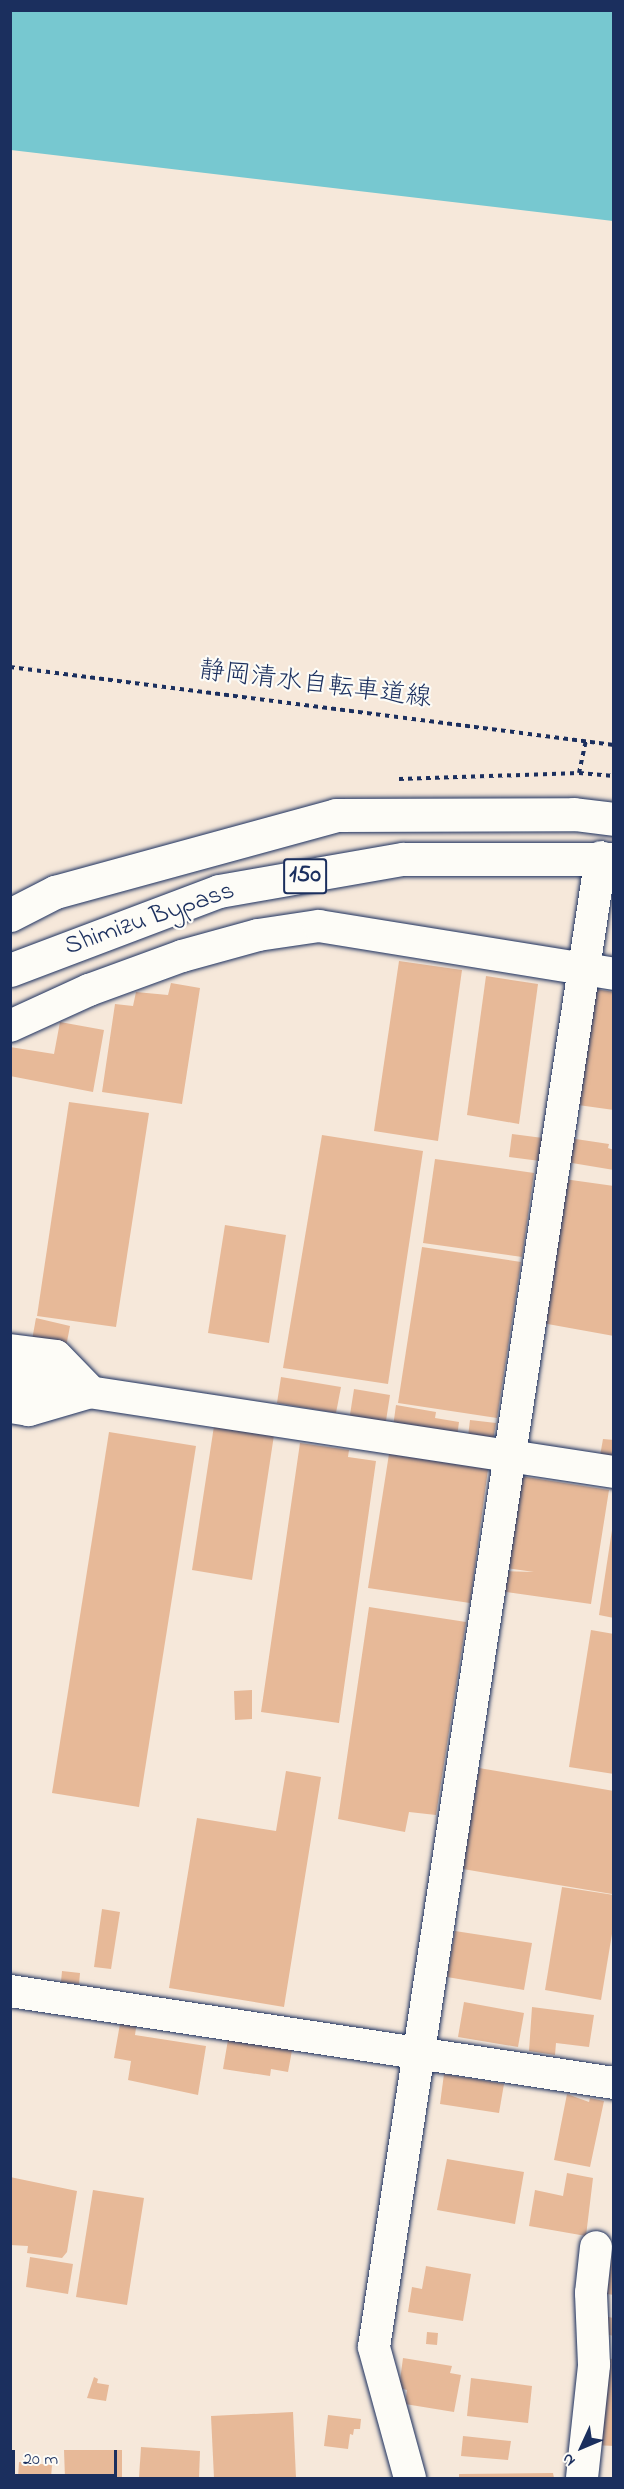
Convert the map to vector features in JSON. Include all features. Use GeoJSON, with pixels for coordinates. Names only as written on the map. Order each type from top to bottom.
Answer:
{"type":"FeatureCollection","features":[{"type":"Feature","properties":{"kind":"highway","name":"Shimizu Bypass"},"geometry":{"type":"LineString","coordinates":[[10,915],[56,892],[336,815],[574,814],[614,819]]}},
{"type":"Feature","properties":{"kind":"highway","name":"Shimizu Bypass"},"geometry":{"type":"LineString","coordinates":[[10,970],[219,891],[403,859],[607,858]]}},
{"type":"Feature","properties":{"kind":"street"},"geometry":{"type":"LineString","coordinates":[[410,2478],[374,2347],[509,1456],[599,972],[607,858]]}},
{"type":"Feature","properties":{"kind":"street"},"geometry":{"type":"LineString","coordinates":[[10,1026],[89,990],[182,956],[258,935],[319,926],[599,972]]}},
{"type":"Feature","properties":{"kind":"street"},"geometry":{"type":"LineString","coordinates":[[10,1350],[56,1356],[91,1392]]}},
{"type":"Feature","properties":{"kind":"street"},"geometry":{"type":"LineString","coordinates":[[10,1380],[614,1472]]}},
{"type":"Feature","properties":{"kind":"street"},"geometry":{"type":"LineString","coordinates":[[10,1407],[29,1410],[91,1392]]}},
{"type":"Feature","properties":{"kind":"street"},"geometry":{"type":"LineString","coordinates":[[10,1991],[614,2083]]}},
{"type":"Feature","properties":{"kind":"street"},"geometry":{"type":"LineString","coordinates":[[582,2478],[594,2365],[591,2293],[596,2247]]}},
{"type":"Feature","properties":{"kind":"path","name":"静岡清水自転車道線"},"geometry":{"type":"LineString","coordinates":[[10,667],[614,745]]}},
{"type":"Feature","properties":{"kind":"path"},"geometry":{"type":"LineString","coordinates":[[579,772],[614,776]]}},
{"type":"Feature","properties":{"kind":"water"},"geometry":{"type":"Polygon","coordinates":[[[11,10],[613,11],[613,221],[11,150],[11,10]]]}},
{"type":"Feature","properties":{"kind":"building"},"geometry":{"type":"Polygon","coordinates":[[[399,961],[462,970],[438,1141],[374,1131],[399,961]]]}},
{"type":"Feature","properties":{"kind":"building"},"geometry":{"type":"Polygon","coordinates":[[[486,976],[538,984],[519,1124],[467,1115],[486,976]]]}},
{"type":"Feature","properties":{"kind":"building"},"geometry":{"type":"Polygon","coordinates":[[[171,983],[200,988],[182,1104],[102,1092],[115,1004],[133,1006],[136,992],[168,995],[171,983]]]}},
{"type":"Feature","properties":{"kind":"building"},"geometry":{"type":"Polygon","coordinates":[[[595,989],[614,992],[614,1110],[578,1105],[595,989]]]}},
{"type":"Feature","properties":{"kind":"building"},"geometry":{"type":"Polygon","coordinates":[[[60,1022],[104,1030],[93,1092],[10,1076],[10,1047],[54,1054],[60,1022]]]}},
{"type":"Feature","properties":{"kind":"building"},"geometry":{"type":"Polygon","coordinates":[[[69,1102],[149,1113],[116,1327],[37,1316],[69,1102]]]}},
{"type":"Feature","properties":{"kind":"building"},"geometry":{"type":"Polygon","coordinates":[[[512,1134],[543,1138],[540,1161],[509,1157],[512,1134]]]}},
{"type":"Feature","properties":{"kind":"building"},"geometry":{"type":"Polygon","coordinates":[[[322,1135],[423,1151],[388,1384],[283,1368],[322,1135]]]}},
{"type":"Feature","properties":{"kind":"building"},"geometry":{"type":"Polygon","coordinates":[[[569,1138],[609,1144],[608,1148],[614,1150],[614,1170],[566,1162],[569,1138]]]}},
{"type":"Feature","properties":{"kind":"building"},"geometry":{"type":"Polygon","coordinates":[[[435,1159],[534,1173],[522,1257],[423,1243],[435,1159]]]}},
{"type":"Feature","properties":{"kind":"building"},"geometry":{"type":"Polygon","coordinates":[[[564,1179],[614,1186],[614,1336],[542,1323],[564,1179]]]}},
{"type":"Feature","properties":{"kind":"building"},"geometry":{"type":"Polygon","coordinates":[[[225,1225],[286,1235],[269,1343],[208,1333],[225,1225]]]}},
{"type":"Feature","properties":{"kind":"building"},"geometry":{"type":"Polygon","coordinates":[[[422,1247],[521,1262],[497,1418],[398,1403],[422,1247]]]}},
{"type":"Feature","properties":{"kind":"building"},"geometry":{"type":"Polygon","coordinates":[[[36,1318],[70,1326],[66,1347],[32,1340],[36,1318]]]}},
{"type":"Feature","properties":{"kind":"building"},"geometry":{"type":"Polygon","coordinates":[[[281,1377],[341,1387],[336,1413],[277,1403],[281,1377]]]}},
{"type":"Feature","properties":{"kind":"building"},"geometry":{"type":"Polygon","coordinates":[[[354,1389],[390,1395],[385,1427],[349,1421],[354,1389]]]}},
{"type":"Feature","properties":{"kind":"building"},"geometry":{"type":"Polygon","coordinates":[[[396,1405],[436,1412],[435,1418],[459,1422],[457,1437],[393,1427],[396,1405]]]}},
{"type":"Feature","properties":{"kind":"building"},"geometry":{"type":"Polygon","coordinates":[[[470,1420],[496,1423],[493,1440],[468,1437],[470,1420]]]}},
{"type":"Feature","properties":{"kind":"building"},"geometry":{"type":"Polygon","coordinates":[[[214,1426],[274,1435],[252,1580],[192,1570],[214,1426]]]}},
{"type":"Feature","properties":{"kind":"building"},"geometry":{"type":"Polygon","coordinates":[[[109,1432],[196,1446],[139,1807],[52,1793],[109,1432]]]}},
{"type":"Feature","properties":{"kind":"building"},"geometry":{"type":"Polygon","coordinates":[[[603,1439],[614,1440],[612,1457],[600,1456],[603,1439]]]}},
{"type":"Feature","properties":{"kind":"building"},"geometry":{"type":"Polygon","coordinates":[[[300,1443],[349,1450],[348,1457],[376,1461],[339,1723],[261,1712],[300,1443]]]}},
{"type":"Feature","properties":{"kind":"building"},"geometry":{"type":"Polygon","coordinates":[[[389,1454],[488,1469],[470,1603],[368,1588],[389,1454]]]}},
{"type":"Feature","properties":{"kind":"building"},"geometry":{"type":"Polygon","coordinates":[[[520,1476],[609,1490],[591,1604],[500,1591],[504,1571],[534,1572],[506,1568],[520,1476]]]}},
{"type":"Feature","properties":{"kind":"building"},"geometry":{"type":"Polygon","coordinates":[[[612,1530],[614,1530],[614,1618],[599,1615],[612,1530]]]}},
{"type":"Feature","properties":{"kind":"building"},"geometry":{"type":"Polygon","coordinates":[[[369,1607],[466,1622],[436,1815],[409,1812],[405,1832],[338,1819],[369,1607]]]}},
{"type":"Feature","properties":{"kind":"building"},"geometry":{"type":"Polygon","coordinates":[[[591,1630],[614,1634],[614,1774],[569,1767],[591,1630]]]}},
{"type":"Feature","properties":{"kind":"building"},"geometry":{"type":"Polygon","coordinates":[[[252,1690],[252,1719],[235,1720],[234,1691],[252,1690]]]}},
{"type":"Feature","properties":{"kind":"building"},"geometry":{"type":"Polygon","coordinates":[[[479,1768],[614,1791],[612,1894],[463,1869],[479,1768]]]}},
{"type":"Feature","properties":{"kind":"building"},"geometry":{"type":"Polygon","coordinates":[[[286,1771],[321,1777],[284,2007],[169,1988],[197,1818],[276,1831],[286,1771]]]}},
{"type":"Feature","properties":{"kind":"building"},"geometry":{"type":"Polygon","coordinates":[[[562,1887],[614,1895],[614,1922],[601,2000],[545,1990],[562,1887]]]}},
{"type":"Feature","properties":{"kind":"building"},"geometry":{"type":"Polygon","coordinates":[[[102,1909],[120,1912],[111,1969],[94,1967],[102,1909]]]}},
{"type":"Feature","properties":{"kind":"building"},"geometry":{"type":"Polygon","coordinates":[[[455,1931],[532,1943],[524,1990],[447,1977],[455,1931]]]}},
{"type":"Feature","properties":{"kind":"building"},"geometry":{"type":"Polygon","coordinates":[[[62,1971],[80,1973],[79,1984],[61,1982],[62,1971]]]}},
{"type":"Feature","properties":{"kind":"building"},"geometry":{"type":"Polygon","coordinates":[[[464,2002],[524,2013],[518,2047],[458,2037],[464,2002]]]}},
{"type":"Feature","properties":{"kind":"building"},"geometry":{"type":"Polygon","coordinates":[[[532,2007],[594,2015],[589,2047],[556,2043],[555,2055],[529,2051],[532,2007]]]}},
{"type":"Feature","properties":{"kind":"building"},"geometry":{"type":"Polygon","coordinates":[[[121,2018],[137,2021],[135,2035],[206,2046],[198,2095],[128,2080],[131,2061],[114,2058],[121,2018]]]}},
{"type":"Feature","properties":{"kind":"building"},"geometry":{"type":"Polygon","coordinates":[[[229,2034],[293,2045],[288,2072],[271,2069],[270,2076],[223,2069],[229,2034]]]}},
{"type":"Feature","properties":{"kind":"building"},"geometry":{"type":"Polygon","coordinates":[[[444,2074],[504,2084],[499,2113],[440,2104],[444,2074]]]}},
{"type":"Feature","properties":{"kind":"building"},"geometry":{"type":"Polygon","coordinates":[[[567,2094],[589,2102],[590,2098],[604,2101],[590,2167],[554,2160],[567,2094]]]}},
{"type":"Feature","properties":{"kind":"building"},"geometry":{"type":"Polygon","coordinates":[[[447,2159],[524,2172],[515,2224],[437,2210],[447,2159]]]}},
{"type":"Feature","properties":{"kind":"building"},"geometry":{"type":"Polygon","coordinates":[[[567,2173],[593,2178],[586,2236],[529,2226],[535,2190],[563,2196],[567,2173]]]}},
{"type":"Feature","properties":{"kind":"building"},"geometry":{"type":"Polygon","coordinates":[[[10,2177],[77,2191],[67,2252],[62,2258],[27,2253],[28,2246],[10,2245],[10,2177]]]}},
{"type":"Feature","properties":{"kind":"building"},"geometry":{"type":"Polygon","coordinates":[[[93,2190],[144,2198],[127,2305],[76,2297],[93,2190]]]}},
{"type":"Feature","properties":{"kind":"building"},"geometry":{"type":"Polygon","coordinates":[[[612,2254],[614,2254],[614,2295],[607,2294],[612,2254]]]}},
{"type":"Feature","properties":{"kind":"building"},"geometry":{"type":"Polygon","coordinates":[[[30,2257],[73,2264],[68,2294],[26,2287],[30,2257]]]}},
{"type":"Feature","properties":{"kind":"building"},"geometry":{"type":"Polygon","coordinates":[[[426,2266],[471,2274],[463,2321],[408,2312],[412,2287],[422,2289],[426,2266]]]}},
{"type":"Feature","properties":{"kind":"building"},"geometry":{"type":"Polygon","coordinates":[[[608,2317],[614,2318],[614,2336],[605,2334],[608,2317]]]}},
{"type":"Feature","properties":{"kind":"building"},"geometry":{"type":"Polygon","coordinates":[[[427,2332],[438,2333],[437,2345],[426,2344],[427,2332]]]}},
{"type":"Feature","properties":{"kind":"building"},"geometry":{"type":"Polygon","coordinates":[[[403,2358],[452,2366],[450,2373],[461,2375],[454,2412],[405,2404],[407,2390],[399,2388],[403,2358]]]}},
{"type":"Feature","properties":{"kind":"building"},"geometry":{"type":"Polygon","coordinates":[[[598,2358],[614,2359],[614,2446],[594,2445],[598,2358]]]}},
{"type":"Feature","properties":{"kind":"building"},"geometry":{"type":"Polygon","coordinates":[[[94,2377],[98,2379],[97,2383],[109,2385],[106,2401],[87,2398],[94,2377]]]}},
{"type":"Feature","properties":{"kind":"building"},"geometry":{"type":"Polygon","coordinates":[[[471,2378],[532,2386],[528,2423],[467,2416],[471,2378]]]}},
{"type":"Feature","properties":{"kind":"building"},"geometry":{"type":"Polygon","coordinates":[[[293,2412],[296,2478],[214,2478],[211,2416],[293,2412]]]}},
{"type":"Feature","properties":{"kind":"building"},"geometry":{"type":"Polygon","coordinates":[[[328,2415],[361,2419],[360,2429],[354,2429],[353,2435],[350,2434],[348,2449],[324,2446],[328,2415]]]}},
{"type":"Feature","properties":{"kind":"building"},"geometry":{"type":"Polygon","coordinates":[[[463,2436],[511,2441],[508,2460],[461,2456],[463,2436]]]}},
{"type":"Feature","properties":{"kind":"building"},"geometry":{"type":"Polygon","coordinates":[[[141,2447],[200,2451],[199,2478],[139,2478],[141,2447]]]}},
{"type":"Feature","properties":{"kind":"building"},"geometry":{"type":"Polygon","coordinates":[[[64,2450],[122,2450],[122,2478],[65,2478],[64,2450]]]}},
{"type":"Feature","properties":{"kind":"building"},"geometry":{"type":"Polygon","coordinates":[[[19,2462],[52,2465],[51,2478],[18,2478],[19,2462]]]}},
{"type":"Feature","properties":{"kind":"building"},"geometry":{"type":"Polygon","coordinates":[[[553,2473],[554,2478],[459,2478],[459,2474],[553,2473]]]}}]}
